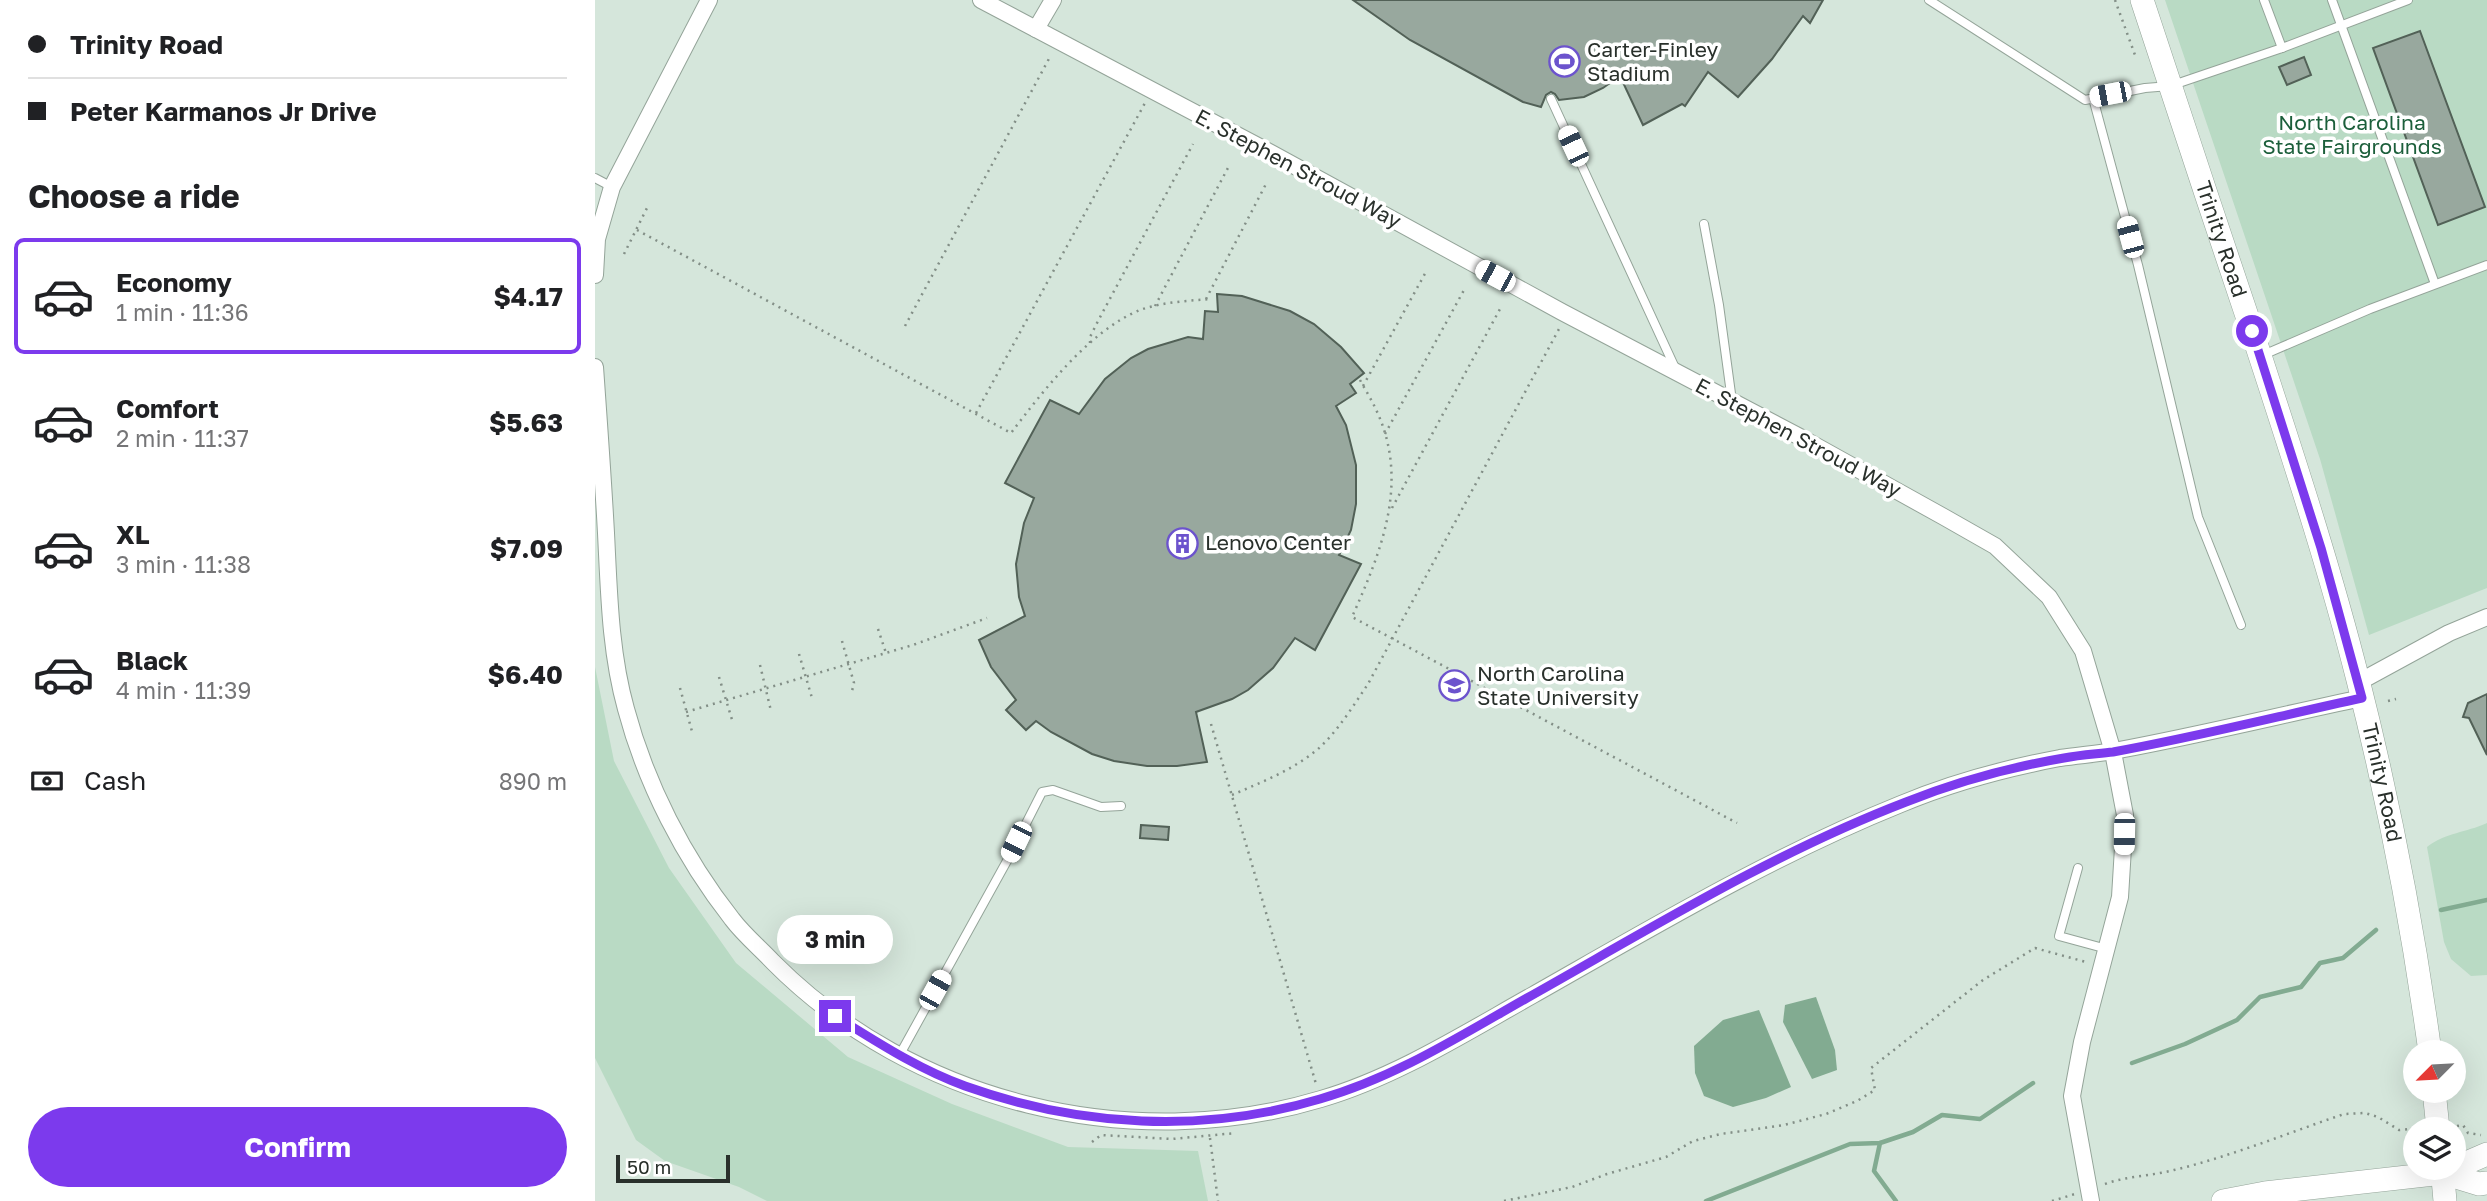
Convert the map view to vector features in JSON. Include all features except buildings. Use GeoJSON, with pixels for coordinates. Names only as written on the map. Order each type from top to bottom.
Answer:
{"type":"FeatureCollection","features":[{"type":"Feature","properties":{"kind":"main road","name":"Trinity Road"},"geometry":{"type":"LineString","coordinates":[[2141,0],[2321,548],[2360,690],[2405,895],[2428,1040]]}},
{"type":"Feature","properties":{"kind":"main road"},"geometry":{"type":"LineString","coordinates":[[2466,1162],[2487,1154]]}},
{"type":"Feature","properties":{"kind":"main road"},"geometry":{"type":"LineString","coordinates":[[2223,1201],[2403,1175]]}},
{"type":"Feature","properties":{"kind":"main road"},"geometry":{"type":"LineString","coordinates":[[2466,1179],[2479,1184],[2487,1183]]}},
{"type":"Feature","properties":{"kind":"main road"},"geometry":{"type":"LineString","coordinates":[[2444,1180],[2445,1201]]}},
{"type":"Feature","properties":{"kind":"street"},"geometry":{"type":"LineString","coordinates":[[595,275],[602,213],[612,187],[709,0]]}},
{"type":"Feature","properties":{"kind":"street","name":"E. Stephen Stroud Way"},"geometry":{"type":"LineString","coordinates":[[981,0],[1271,153],[1677,374],[1800,437],[1995,546],[2049,597],[2083,651],[2113,752],[2125,815],[2120,897],[2082,1042],[2072,1097],[2091,1201]]}},
{"type":"Feature","properties":{"kind":"street"},"geometry":{"type":"LineString","coordinates":[[1036,29],[1053,0]]}},
{"type":"Feature","properties":{"kind":"street"},"geometry":{"type":"LineString","coordinates":[[595,368],[610,619],[624,705],[639,752],[675,831],[702,877],[736,924],[788,977],[835,1016],[899,1055],[963,1086],[1024,1103],[1095,1118],[1150,1123],[1208,1120],[1258,1114],[1320,1099],[1387,1074],[1795,849],[1907,801],[1976,778],[2060,758],[2113,752],[2360,690],[2449,633],[2487,617]]}},
{"type":"Feature","properties":{"kind":"lane"},"geometry":{"type":"LineString","coordinates":[[1929,0],[2085,100],[2145,88],[2171,86],[2282,48],[2408,0]]}},
{"type":"Feature","properties":{"kind":"lane"},"geometry":{"type":"LineString","coordinates":[[2264,0],[2282,48]]}},
{"type":"Feature","properties":{"kind":"lane"},"geometry":{"type":"LineString","coordinates":[[2332,0],[2435,284]]}},
{"type":"Feature","properties":{"kind":"lane"},"geometry":{"type":"LineString","coordinates":[[2093,98],[2138,265],[2198,517],[2241,625]]}},
{"type":"Feature","properties":{"kind":"lane"},"geometry":{"type":"LineString","coordinates":[[1551,99],[1677,374]]}},
{"type":"Feature","properties":{"kind":"lane"},"geometry":{"type":"LineString","coordinates":[[595,178],[612,187]]}},
{"type":"Feature","properties":{"kind":"lane"},"geometry":{"type":"LineString","coordinates":[[1704,224],[1719,305],[1732,403]]}},
{"type":"Feature","properties":{"kind":"lane"},"geometry":{"type":"LineString","coordinates":[[2260,356],[2370,309],[2487,265]]}},
{"type":"Feature","properties":{"kind":"lane"},"geometry":{"type":"LineString","coordinates":[[899,1055],[1008,859],[1042,792],[1052,790],[1101,807],[1121,806]]}},
{"type":"Feature","properties":{"kind":"lane"},"geometry":{"type":"LineString","coordinates":[[2078,868],[2059,936],[2107,949]]}},
{"type":"Feature","properties":{"kind":"path"},"geometry":{"type":"LineString","coordinates":[[2115,0],[2134,55]]}},
{"type":"Feature","properties":{"kind":"path"},"geometry":{"type":"LineString","coordinates":[[905,326],[1053,52]]}},
{"type":"Feature","properties":{"kind":"path"},"geometry":{"type":"LineString","coordinates":[[976,414],[1145,103]]}},
{"type":"Feature","properties":{"kind":"path"},"geometry":{"type":"LineString","coordinates":[[1090,343],[1098,321],[1193,144]]}},
{"type":"Feature","properties":{"kind":"path"},"geometry":{"type":"LineString","coordinates":[[1155,306],[1230,164]]}},
{"type":"Feature","properties":{"kind":"path"},"geometry":{"type":"LineString","coordinates":[[637,230],[1011,433],[1034,403],[1107,328],[1139,311],[1155,306],[1208,299],[1266,184]]}},
{"type":"Feature","properties":{"kind":"path"},"geometry":{"type":"LineString","coordinates":[[624,254],[648,206]]}},
{"type":"Feature","properties":{"kind":"path"},"geometry":{"type":"LineString","coordinates":[[1363,386],[1427,270]]}},
{"type":"Feature","properties":{"kind":"path"},"geometry":{"type":"LineString","coordinates":[[1385,434],[1464,290]]}},
{"type":"Feature","properties":{"kind":"path"},"geometry":{"type":"LineString","coordinates":[[1390,511],[1500,309]]}},
{"type":"Feature","properties":{"kind":"path"},"geometry":{"type":"LineString","coordinates":[[1232,795],[1290,768],[1318,748],[1338,727],[1368,684],[1561,326]]}},
{"type":"Feature","properties":{"kind":"path"},"geometry":{"type":"LineString","coordinates":[[1360,380],[1378,413],[1392,467],[1390,511],[1370,578],[1352,617],[1737,823]]}},
{"type":"Feature","properties":{"kind":"path"},"geometry":{"type":"LineString","coordinates":[[686,712],[886,653],[987,618]]}},
{"type":"Feature","properties":{"kind":"path"},"geometry":{"type":"LineString","coordinates":[[878,629],[886,653]]}},
{"type":"Feature","properties":{"kind":"path"},"geometry":{"type":"LineString","coordinates":[[842,640],[854,683],[852,691]]}},
{"type":"Feature","properties":{"kind":"path"},"geometry":{"type":"LineString","coordinates":[[799,653],[812,698]]}},
{"type":"Feature","properties":{"kind":"path"},"geometry":{"type":"LineString","coordinates":[[760,665],[771,711]]}},
{"type":"Feature","properties":{"kind":"path"},"geometry":{"type":"LineString","coordinates":[[719,677],[733,723]]}},
{"type":"Feature","properties":{"kind":"path"},"geometry":{"type":"LineString","coordinates":[[680,688],[693,735]]}},
{"type":"Feature","properties":{"kind":"path"},"geometry":{"type":"LineString","coordinates":[[2388,701],[2396,699]]}},
{"type":"Feature","properties":{"kind":"path"},"geometry":{"type":"LineString","coordinates":[[1211,724],[1317,1086]]}},
{"type":"Feature","properties":{"kind":"path"},"geometry":{"type":"LineString","coordinates":[[1504,1201],[1572,1187],[1666,1157],[1693,1141],[1784,1125],[1826,1114],[1857,1101],[1875,1090],[1871,1068],[1983,979],[2035,948],[2073,959]]}},
{"type":"Feature","properties":{"kind":"path"},"geometry":{"type":"LineString","coordinates":[[2123,1178],[2203,1162],[2344,1114],[2365,1113],[2378,1117],[2399,1130]]}},
{"type":"Feature","properties":{"kind":"path"},"geometry":{"type":"LineString","coordinates":[[2466,1130],[2477,1136],[2487,1134]]}},
{"type":"Feature","properties":{"kind":"path"},"geometry":{"type":"LineString","coordinates":[[1210,1137],[1218,1201]]}},
{"type":"Feature","properties":{"kind":"path"},"geometry":{"type":"LineString","coordinates":[[2052,1201],[2059,1199]]}},
{"type":"Feature","properties":{"kind":"green space","name":"North Carolina State Fairgrounds"},"geometry":{"type":"Polygon","coordinates":[[[2165,0],[2487,0],[2487,588],[2369,635],[2320,459],[2165,0]]]}},
{"type":"Feature","properties":{"kind":"green space"},"geometry":{"type":"Polygon","coordinates":[[[595,667],[614,761],[669,868],[736,963],[848,1057],[952,1104],[1068,1147],[1198,1151],[1208,1201],[767,1201],[739,1187],[665,1161],[636,1140],[595,1058],[595,667]]]}},
{"type":"Feature","properties":{"kind":"green space"},"geometry":{"type":"Polygon","coordinates":[[[2487,823],[2487,975],[2471,976],[2451,959],[2444,942],[2427,847],[2442,838],[2487,823]]]}},
{"type":"Feature","properties":{"kind":"shaded area"},"geometry":{"type":"Polygon","coordinates":[[[1816,997],[1835,1050],[1837,1070],[1812,1079],[1783,1022],[1785,1005],[1816,997]]]}},
{"type":"Feature","properties":{"kind":"shaded area"},"geometry":{"type":"Polygon","coordinates":[[[1759,1010],[1791,1087],[1766,1098],[1733,1107],[1704,1096],[1695,1073],[1694,1046],[1723,1020],[1759,1010]]]}},
{"type":"Feature","properties":{"kind":"waterway"},"geometry":{"type":"LineString","coordinates":[[2441,910],[2487,900]]}},
{"type":"Feature","properties":{"kind":"waterway"},"geometry":{"type":"LineString","coordinates":[[2132,1063],[2185,1044],[2237,1020],[2260,997],[2301,987],[2320,963],[2343,958],[2376,930]]}},
{"type":"Feature","properties":{"kind":"waterway"},"geometry":{"type":"LineString","coordinates":[[1706,1201],[1850,1144],[1880,1143],[1913,1132],[1942,1115],[1980,1119],[2033,1083]]}},
{"type":"Feature","properties":{"kind":"waterway"},"geometry":{"type":"LineString","coordinates":[[1880,1143],[1874,1171],[1896,1201]]}},
{"type":"Feature","properties":{"kind":"place","name":"Carter-Finley Stadium"},"geometry":{"type":"Point","coordinates":[1564,62]}},
{"type":"Feature","properties":{"kind":"place","name":"Lenovo Center"},"geometry":{"type":"Point","coordinates":[1182,543]}},
{"type":"Feature","properties":{"kind":"place","name":"North Carolina State University"},"geometry":{"type":"Point","coordinates":[1454,686]}},
{"type":"Feature","properties":{"kind":"route"},"geometry":{"type":"LineString","coordinates":[[835,1016],[899,1055],[963,1086],[1024,1103],[1095,1118],[1150,1123],[1258,1114],[1320,1099],[1387,1074],[1795,849],[1907,801],[1976,778],[2060,758],[2113,752],[2362,698],[2321,548],[2252,331]]}}]}
